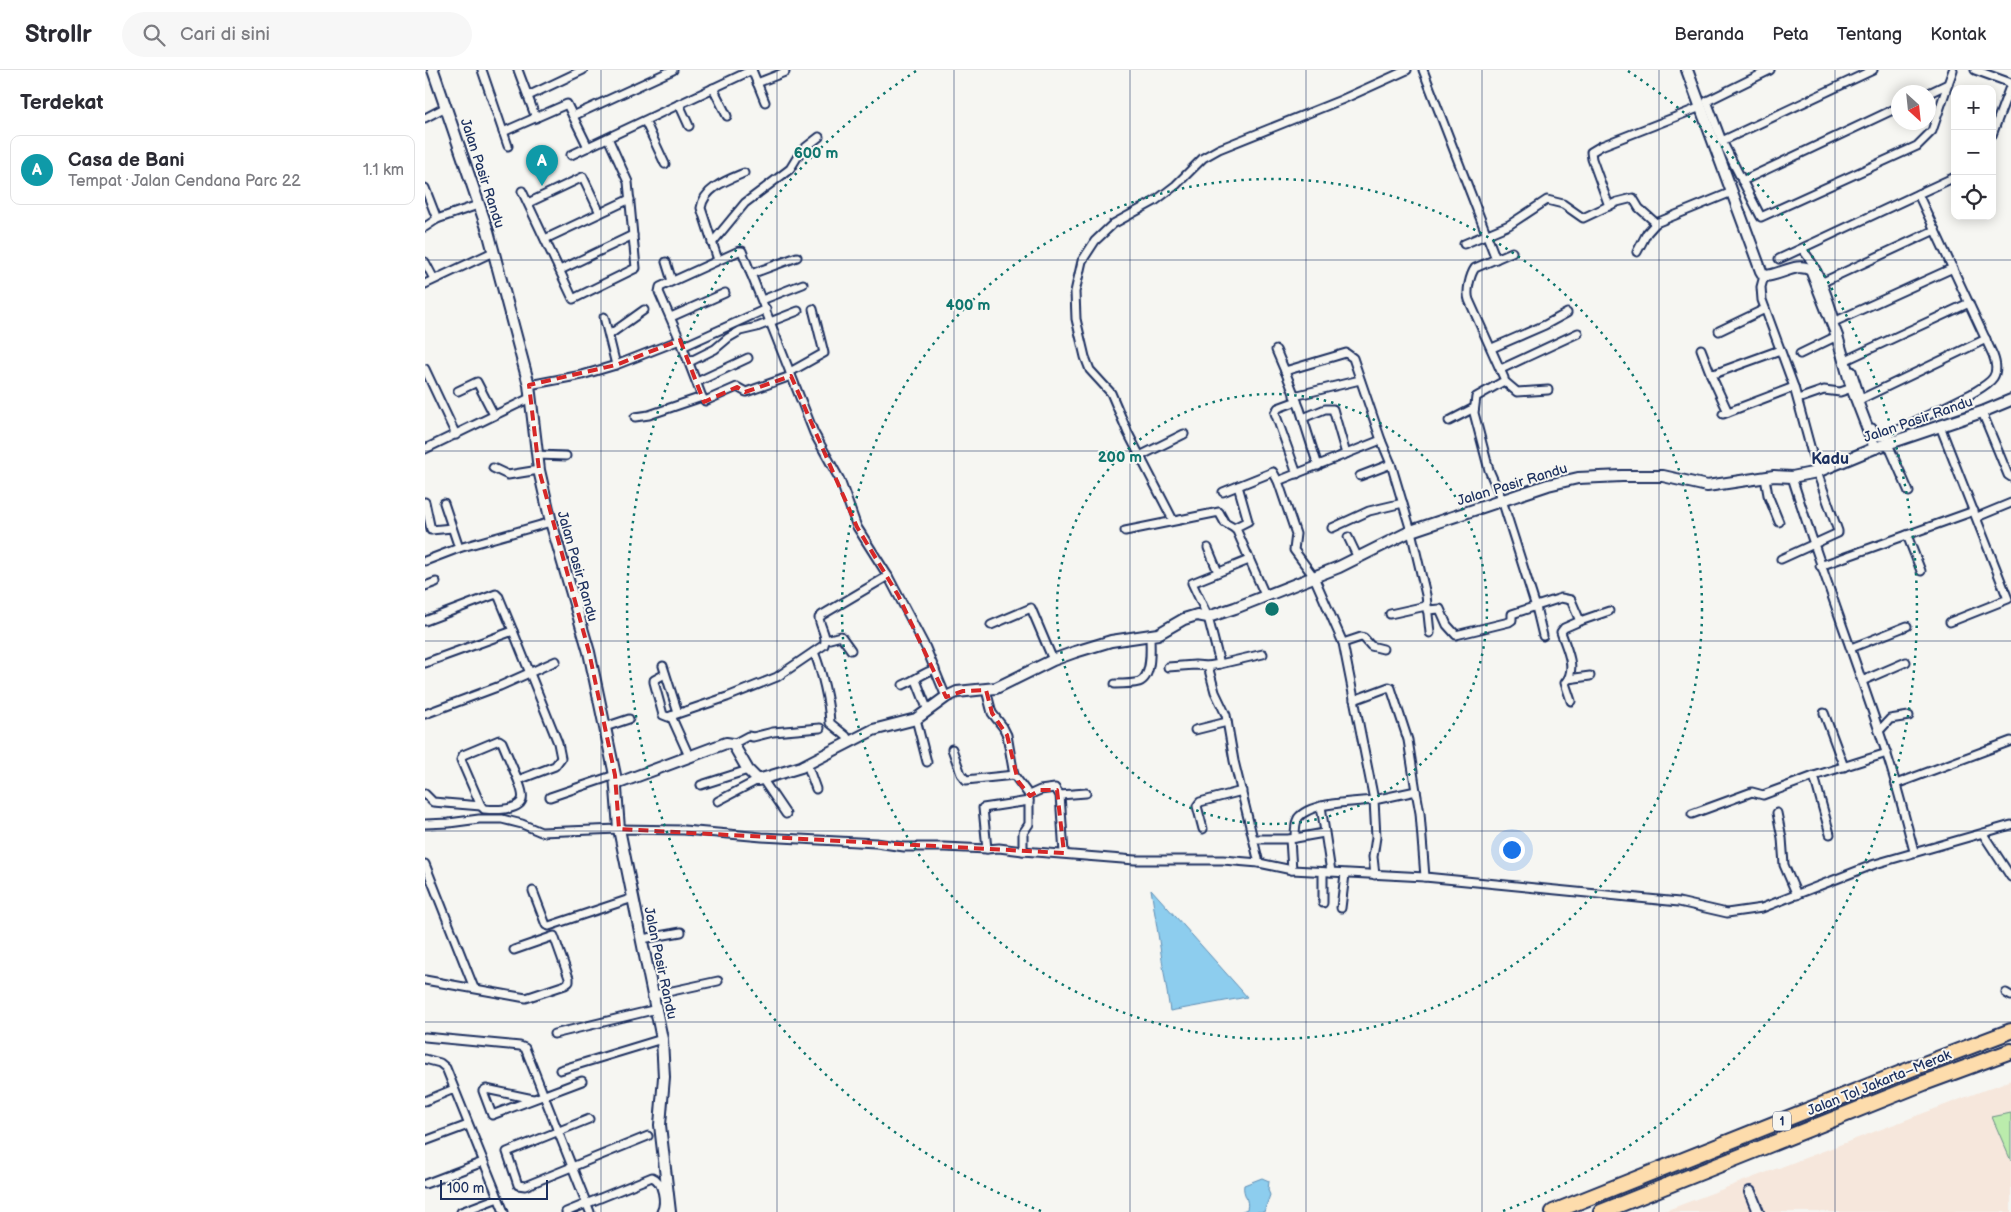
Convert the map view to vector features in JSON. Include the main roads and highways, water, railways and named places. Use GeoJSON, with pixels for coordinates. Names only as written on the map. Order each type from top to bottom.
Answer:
{"type":"FeatureCollection","features":[{"type":"Feature","properties":{"kind":"highway","name":"Jalan Tol Jakarta–Merak"},"geometry":{"type":"LineString","coordinates":[[1553,1212],[1916,1066],[2011,1031]]}},
{"type":"Feature","properties":{"kind":"highway","name":"Jalan Tol Jakarta–Merak"},"geometry":{"type":"LineString","coordinates":[[1601,1212],[1915,1087],[2011,1051]]}},
{"type":"Feature","properties":{"kind":"water"},"geometry":{"type":"Polygon","coordinates":[[[1151,889],[1241,990],[1247,997],[1170,1011],[1151,889]]]}},
{"type":"Feature","properties":{"kind":"water"},"geometry":{"type":"Polygon","coordinates":[[[1262,1178],[1269,1181],[1268,1190],[1270,1195],[1264,1212],[1240,1212],[1247,1209],[1248,1206],[1244,1185],[1262,1178]]]}},
{"type":"Feature","properties":{"kind":"place","name":"Casa de Bani"},"geometry":{"type":"Point","coordinates":[542,186]}},
{"type":"Feature","properties":{"kind":"district","name":"Kadu"},"geometry":{"type":"Point","coordinates":[1830,458]}}]}
